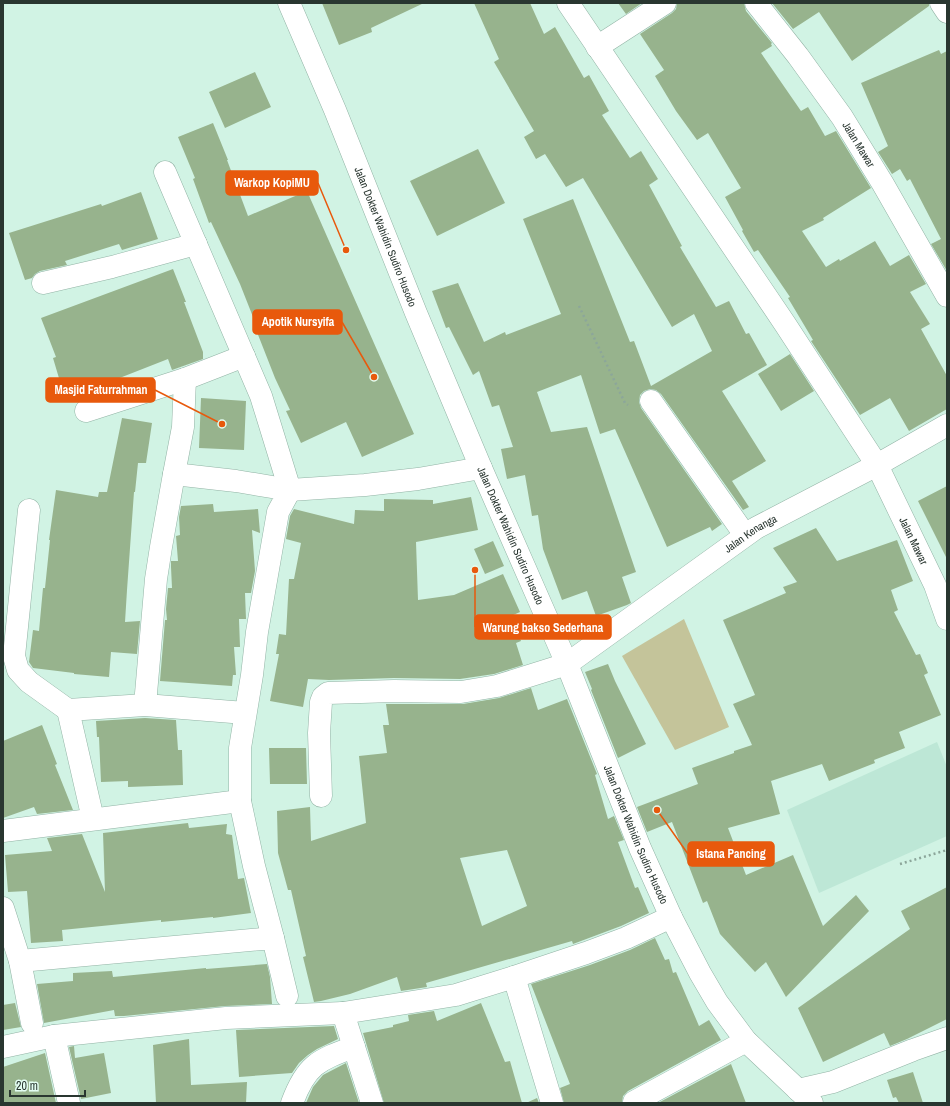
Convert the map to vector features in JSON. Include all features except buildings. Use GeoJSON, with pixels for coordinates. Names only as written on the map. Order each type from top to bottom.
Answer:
{"type":"FeatureCollection","features":[{"type":"Feature","properties":{"kind":"street","name":"Jalan Dokter Wahidin Sudiro Husodo"},"geometry":{"type":"LineString","coordinates":[[289,3],[335,110],[416,313],[566,664],[640,848],[671,917],[717,1002],[746,1041],[805,1096]]}},
{"type":"Feature","properties":{"kind":"street","name":"Jalan Mawar"},"geometry":{"type":"LineString","coordinates":[[568,3],[877,464],[929,572],[947,619]]}},
{"type":"Feature","properties":{"kind":"street"},"geometry":{"type":"LineString","coordinates":[[597,46],[665,3]]}},
{"type":"Feature","properties":{"kind":"street","name":"Jalan Mawar"},"geometry":{"type":"LineString","coordinates":[[756,3],[798,56],[842,117],[883,184],[947,296]]}},
{"type":"Feature","properties":{"kind":"street"},"geometry":{"type":"LineString","coordinates":[[941,3],[947,11]]}},
{"type":"Feature","properties":{"kind":"street"},"geometry":{"type":"LineString","coordinates":[[165,172],[218,292],[261,396],[290,490],[278,512],[257,632],[252,675],[240,748],[240,801],[254,866],[288,996]]}},
{"type":"Feature","properties":{"kind":"street"},"geometry":{"type":"LineString","coordinates":[[43,283],[112,267],[196,244]]}},
{"type":"Feature","properties":{"kind":"street"},"geometry":{"type":"LineString","coordinates":[[86,411],[185,379],[244,356]]}},
{"type":"Feature","properties":{"kind":"street"},"geometry":{"type":"LineString","coordinates":[[144,705],[156,579],[183,427],[185,379]]}},
{"type":"Feature","properties":{"kind":"street"},"geometry":{"type":"LineString","coordinates":[[651,401],[745,535]]}},
{"type":"Feature","properties":{"kind":"street","name":"Jalan Kenanga"},"geometry":{"type":"LineString","coordinates":[[321,796],[319,733],[321,702],[323,697],[328,693],[394,691],[461,692],[497,686],[566,664],[745,535],[947,425]]}},
{"type":"Feature","properties":{"kind":"street"},"geometry":{"type":"LineString","coordinates":[[174,474],[236,481],[290,490],[366,485],[418,479],[481,468]]}},
{"type":"Feature","properties":{"kind":"street"},"geometry":{"type":"LineString","coordinates":[[29,510],[14,656],[18,670],[29,682],[68,710],[144,705],[245,714]]}},
{"type":"Feature","properties":{"kind":"street"},"geometry":{"type":"LineString","coordinates":[[68,710],[93,819]]}},
{"type":"Feature","properties":{"kind":"street"},"geometry":{"type":"LineString","coordinates":[[3,831],[240,801]]}},
{"type":"Feature","properties":{"kind":"street"},"geometry":{"type":"LineString","coordinates":[[3,908],[20,961],[32,1023]]}},
{"type":"Feature","properties":{"kind":"street"},"geometry":{"type":"LineString","coordinates":[[3,1047],[54,1036],[226,1018],[343,1013],[456,995],[514,978],[586,953],[626,938],[671,917]]}},
{"type":"Feature","properties":{"kind":"street"},"geometry":{"type":"LineString","coordinates":[[20,961],[273,938]]}},
{"type":"Feature","properties":{"kind":"street"},"geometry":{"type":"LineString","coordinates":[[514,978],[552,1103]]}},
{"type":"Feature","properties":{"kind":"street"},"geometry":{"type":"LineString","coordinates":[[343,1013],[372,1103]]}},
{"type":"Feature","properties":{"kind":"street"},"geometry":{"type":"LineString","coordinates":[[54,1036],[69,1103]]}},
{"type":"Feature","properties":{"kind":"street"},"geometry":{"type":"LineString","coordinates":[[805,1096],[833,1082],[947,1038]]}},
{"type":"Feature","properties":{"kind":"street"},"geometry":{"type":"LineString","coordinates":[[634,1102],[746,1041]]}},
{"type":"Feature","properties":{"kind":"street"},"geometry":{"type":"LineString","coordinates":[[292,1103],[304,1078],[313,1067],[323,1059],[354,1047]]}},
{"type":"Feature","properties":{"kind":"path"},"geometry":{"type":"LineString","coordinates":[[579,306],[625,403],[627,405],[631,405],[646,397],[651,401]]}},
{"type":"Feature","properties":{"kind":"path"},"geometry":{"type":"LineString","coordinates":[[900,864],[947,850]]}},
{"type":"Feature","properties":{"kind":"shaded area"},"geometry":{"type":"Polygon","coordinates":[[[684,619],[729,727],[675,750],[622,656],[684,619]]]}},
{"type":"Feature","properties":{"kind":"shaded area"},"geometry":{"type":"Polygon","coordinates":[[[937,742],[947,767],[947,836],[819,893],[787,810],[937,742]]]}},
{"type":"Feature","properties":{"kind":"place","name":"Warkop KopiMU"},"geometry":{"type":"Point","coordinates":[346,250]}},
{"type":"Feature","properties":{"kind":"place","name":"Apotik Nursyifa"},"geometry":{"type":"Point","coordinates":[374,377]}},
{"type":"Feature","properties":{"kind":"place","name":"Masjid Faturrahman"},"geometry":{"type":"Point","coordinates":[222,424]}},
{"type":"Feature","properties":{"kind":"place","name":"Warung bakso Sederhana"},"geometry":{"type":"Point","coordinates":[475,570]}},
{"type":"Feature","properties":{"kind":"place","name":"Istana Pancing"},"geometry":{"type":"Point","coordinates":[657,810]}}]}
